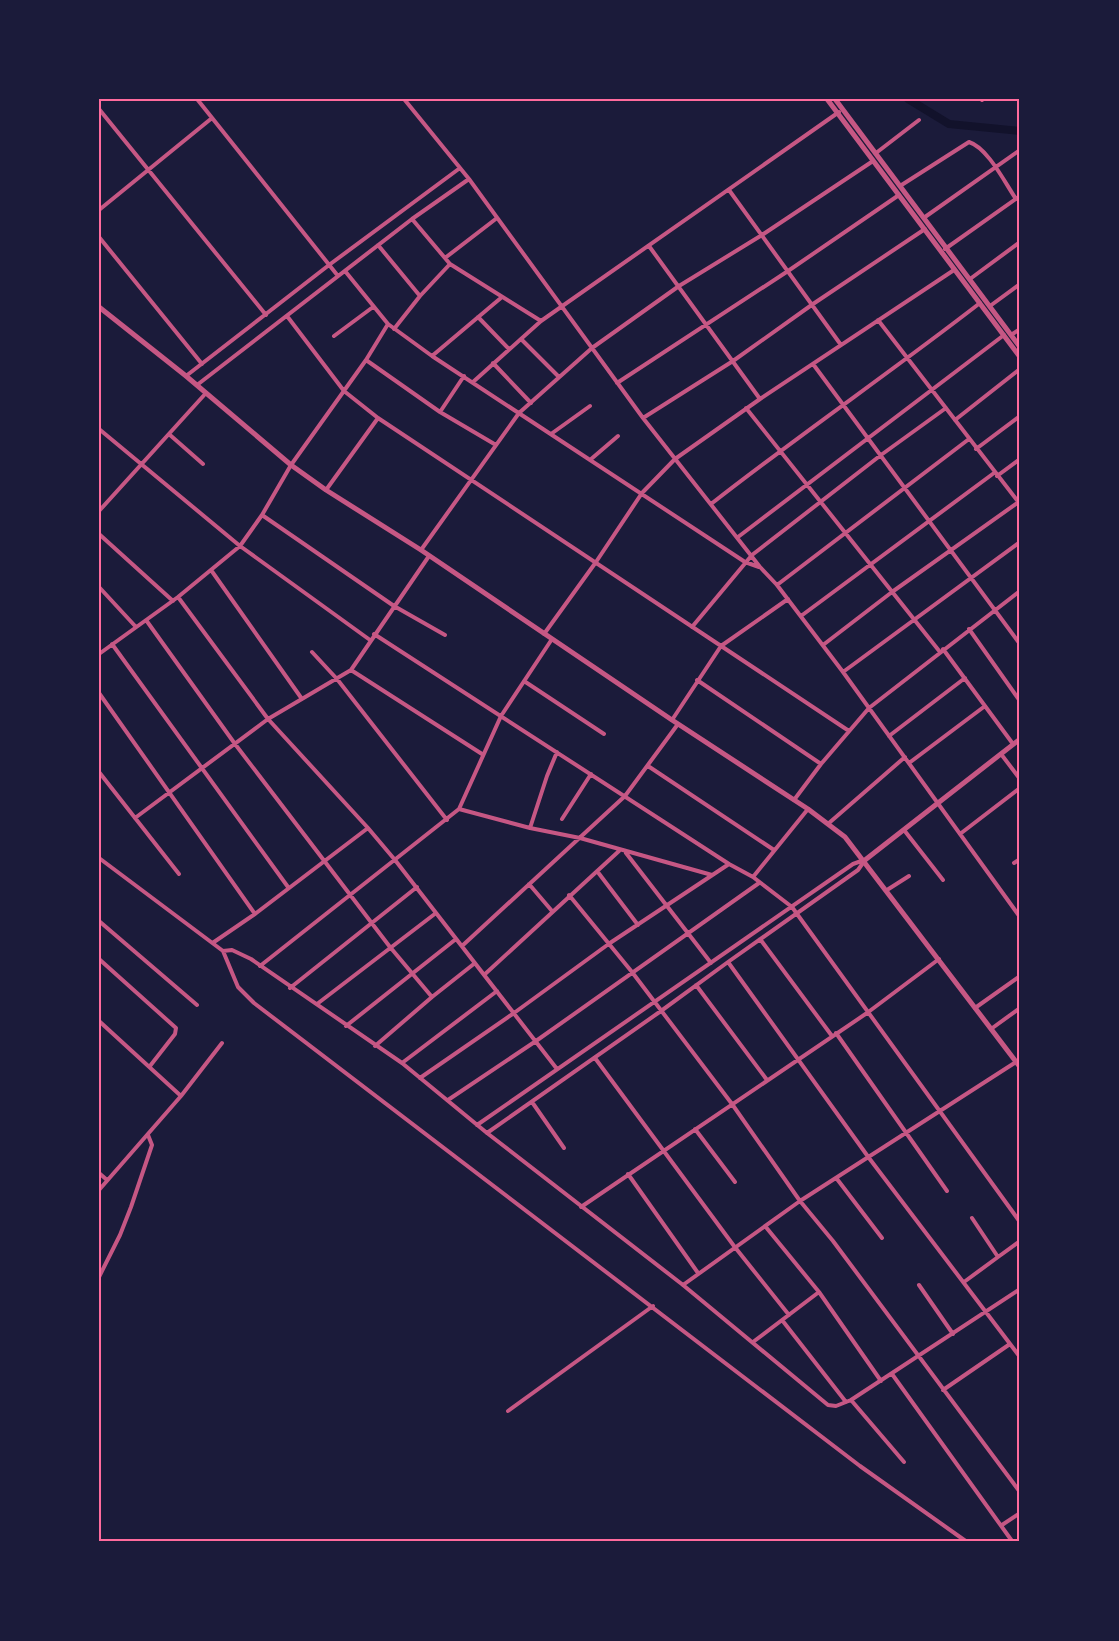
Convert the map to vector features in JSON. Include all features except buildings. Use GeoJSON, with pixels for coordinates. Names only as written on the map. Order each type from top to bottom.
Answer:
{"type":"FeatureCollection","features":[{"type":"Feature","properties":{"kind":"street"},"geometry":{"type":"LineString","coordinates":[[197,99],[338,276]]}},
{"type":"Feature","properties":{"kind":"street"},"geometry":{"type":"LineString","coordinates":[[404,99],[469,179],[643,418],[823,645],[1015,906],[1020,917]]}},
{"type":"Feature","properties":{"kind":"street"},"geometry":{"type":"LineString","coordinates":[[827,99],[876,153],[925,217],[944,250]]}},
{"type":"Feature","properties":{"kind":"street"},"geometry":{"type":"LineString","coordinates":[[835,99],[840,111],[873,160],[957,267],[980,303],[1020,357]]}},
{"type":"Feature","properties":{"kind":"street"},"geometry":{"type":"LineString","coordinates":[[99,109],[266,315]]}},
{"type":"Feature","properties":{"kind":"street"},"geometry":{"type":"LineString","coordinates":[[473,382],[541,321],[840,111]]}},
{"type":"Feature","properties":{"kind":"street"},"geometry":{"type":"LineString","coordinates":[[99,210],[212,118]]}},
{"type":"Feature","properties":{"kind":"street"},"geometry":{"type":"LineString","coordinates":[[876,153],[919,120]]}},
{"type":"Feature","properties":{"kind":"street"},"geometry":{"type":"LineString","coordinates":[[900,186],[969,142],[977,144],[1018,198],[944,250]]}},
{"type":"Feature","properties":{"kind":"street"},"geometry":{"type":"LineString","coordinates":[[925,217],[1020,150]]}},
{"type":"Feature","properties":{"kind":"street"},"geometry":{"type":"LineString","coordinates":[[421,550],[519,414],[592,348],[679,286],[762,235],[873,160]]}},
{"type":"Feature","properties":{"kind":"street"},"geometry":{"type":"LineString","coordinates":[[186,376],[329,265],[460,168]]}},
{"type":"Feature","properties":{"kind":"street"},"geometry":{"type":"LineString","coordinates":[[197,386],[412,219],[469,179]]}},
{"type":"Feature","properties":{"kind":"street"},"geometry":{"type":"LineString","coordinates":[[729,190],[842,345]]}},
{"type":"Feature","properties":{"kind":"street"},"geometry":{"type":"LineString","coordinates":[[617,382],[900,195]]}},
{"type":"Feature","properties":{"kind":"street"},"geometry":{"type":"LineString","coordinates":[[445,258],[497,218]]}},
{"type":"Feature","properties":{"kind":"street"},"geometry":{"type":"LineString","coordinates":[[412,219],[450,264],[541,321]]}},
{"type":"Feature","properties":{"kind":"street"},"geometry":{"type":"LineString","coordinates":[[643,418],[733,361],[925,228]]}},
{"type":"Feature","properties":{"kind":"street"},"geometry":{"type":"LineString","coordinates":[[99,237],[202,364]]}},
{"type":"Feature","properties":{"kind":"street"},"geometry":{"type":"LineString","coordinates":[[970,279],[1020,242]]}},
{"type":"Feature","properties":{"kind":"street"},"geometry":{"type":"LineString","coordinates":[[378,245],[420,296]]}},
{"type":"Feature","properties":{"kind":"street"},"geometry":{"type":"LineString","coordinates":[[648,246],[760,399]]}},
{"type":"Feature","properties":{"kind":"street"},"geometry":{"type":"LineString","coordinates":[[394,329],[420,296],[450,264]]}},
{"type":"Feature","properties":{"kind":"street"},"geometry":{"type":"LineString","coordinates":[[957,267],[970,279],[1020,347]]}},
{"type":"Feature","properties":{"kind":"street"},"geometry":{"type":"LineString","coordinates":[[544,634],[642,493],[675,459],[746,408],[957,267]]}},
{"type":"Feature","properties":{"kind":"street"},"geometry":{"type":"LineString","coordinates":[[345,271],[394,329],[745,562],[760,567]]}},
{"type":"Feature","properties":{"kind":"street"},"geometry":{"type":"LineString","coordinates":[[990,306],[1020,284]]}},
{"type":"Feature","properties":{"kind":"street"},"geometry":{"type":"LineString","coordinates":[[432,356],[502,297]]}},
{"type":"Feature","properties":{"kind":"street"},"geometry":{"type":"LineString","coordinates":[[711,504],[779,450],[908,359],[980,303]]}},
{"type":"Feature","properties":{"kind":"street"},"geometry":{"type":"LineString","coordinates":[[334,336],[373,306]]}},
{"type":"Feature","properties":{"kind":"street"},"geometry":{"type":"LineString","coordinates":[[99,308],[186,376],[291,465],[326,490],[421,550],[829,823],[865,860],[1020,1067]]}},
{"type":"Feature","properties":{"kind":"street"},"geometry":{"type":"LineString","coordinates":[[287,316],[344,391],[378,418],[849,731]]}},
{"type":"Feature","properties":{"kind":"street"},"geometry":{"type":"LineString","coordinates":[[478,317],[509,349]]}},
{"type":"Feature","properties":{"kind":"street"},"geometry":{"type":"LineString","coordinates":[[823,645],[892,592],[1019,502],[995,474],[878,320]]}},
{"type":"Feature","properties":{"kind":"street"},"geometry":{"type":"LineString","coordinates":[[100,651],[173,601],[240,546],[262,515],[291,465],[366,360],[388,324]]}},
{"type":"Feature","properties":{"kind":"street"},"geometry":{"type":"LineString","coordinates":[[1011,335],[1020,328]]}},
{"type":"Feature","properties":{"kind":"street"},"geometry":{"type":"LineString","coordinates":[[738,537],[1004,335]]}},
{"type":"Feature","properties":{"kind":"street"},"geometry":{"type":"LineString","coordinates":[[521,339],[559,377]]}},
{"type":"Feature","properties":{"kind":"street"},"geometry":{"type":"LineString","coordinates":[[366,360],[440,412],[496,446]]}},
{"type":"Feature","properties":{"kind":"street"},"geometry":{"type":"LineString","coordinates":[[493,363],[531,402]]}},
{"type":"Feature","properties":{"kind":"street"},"geometry":{"type":"LineString","coordinates":[[813,364],[1020,644]]}},
{"type":"Feature","properties":{"kind":"street"},"geometry":{"type":"LineString","coordinates":[[955,420],[1020,369]]}},
{"type":"Feature","properties":{"kind":"street"},"geometry":{"type":"LineString","coordinates":[[440,412],[464,376]]}},
{"type":"Feature","properties":{"kind":"street"},"geometry":{"type":"LineString","coordinates":[[99,511],[206,393]]}},
{"type":"Feature","properties":{"kind":"street"},"geometry":{"type":"LineString","coordinates":[[551,434],[590,406]]}},
{"type":"Feature","properties":{"kind":"street"},"geometry":{"type":"LineString","coordinates":[[746,408],[914,620],[965,678],[1013,744]]}},
{"type":"Feature","properties":{"kind":"street"},"geometry":{"type":"LineString","coordinates":[[692,627],[752,555],[946,408]]}},
{"type":"Feature","properties":{"kind":"street"},"geometry":{"type":"LineString","coordinates":[[976,449],[1020,416]]}},
{"type":"Feature","properties":{"kind":"street"},"geometry":{"type":"LineString","coordinates":[[326,490],[378,418]]}},
{"type":"Feature","properties":{"kind":"street"},"geometry":{"type":"LineString","coordinates":[[99,429],[240,546],[370,640]]}},
{"type":"Feature","properties":{"kind":"street"},"geometry":{"type":"LineString","coordinates":[[170,435],[203,464]]}},
{"type":"Feature","properties":{"kind":"street"},"geometry":{"type":"LineString","coordinates":[[590,460],[618,436]]}},
{"type":"Feature","properties":{"kind":"street"},"geometry":{"type":"LineString","coordinates":[[777,585],[969,439]]}},
{"type":"Feature","properties":{"kind":"street"},"geometry":{"type":"LineString","coordinates":[[801,616],[929,520],[1020,459]]}},
{"type":"Feature","properties":{"kind":"street"},"geometry":{"type":"LineString","coordinates":[[262,515],[394,606],[445,635]]}},
{"type":"Feature","properties":{"kind":"street"},"geometry":{"type":"LineString","coordinates":[[99,534],[173,601]]}},
{"type":"Feature","properties":{"kind":"street"},"geometry":{"type":"LineString","coordinates":[[843,672],[1020,542]]}},
{"type":"Feature","properties":{"kind":"street"},"geometry":{"type":"LineString","coordinates":[[135,818],[268,719],[351,670],[429,556]]}},
{"type":"Feature","properties":{"kind":"street"},"geometry":{"type":"LineString","coordinates":[[212,570],[302,699]]}},
{"type":"Feature","properties":{"kind":"street"},"geometry":{"type":"LineString","coordinates":[[99,587],[136,627]]}},
{"type":"Feature","properties":{"kind":"street"},"geometry":{"type":"LineString","coordinates":[[794,800],[821,764],[869,708],[1020,591]]}},
{"type":"Feature","properties":{"kind":"street"},"geometry":{"type":"LineString","coordinates":[[178,597],[268,719],[395,860],[558,1069]]}},
{"type":"Feature","properties":{"kind":"street"},"geometry":{"type":"LineString","coordinates":[[672,720],[722,646],[788,599]]}},
{"type":"Feature","properties":{"kind":"street"},"geometry":{"type":"LineString","coordinates":[[146,620],[235,744],[371,923],[432,997]]}},
{"type":"Feature","properties":{"kind":"street"},"geometry":{"type":"LineString","coordinates":[[969,629],[1020,701]]}},
{"type":"Feature","properties":{"kind":"street"},"geometry":{"type":"LineString","coordinates":[[374,634],[729,864],[753,877],[792,907],[1020,1222]]}},
{"type":"Feature","properties":{"kind":"street"},"geometry":{"type":"LineString","coordinates":[[260,966],[459,809],[501,716],[552,639]]}},
{"type":"Feature","properties":{"kind":"street"},"geometry":{"type":"LineString","coordinates":[[112,644],[288,887]]}},
{"type":"Feature","properties":{"kind":"street"},"geometry":{"type":"LineString","coordinates":[[312,652],[337,679],[447,820]]}},
{"type":"Feature","properties":{"kind":"street"},"geometry":{"type":"LineString","coordinates":[[351,670],[482,754]]}},
{"type":"Feature","properties":{"kind":"street"},"geometry":{"type":"LineString","coordinates":[[889,736],[965,678]]}},
{"type":"Feature","properties":{"kind":"street"},"geometry":{"type":"LineString","coordinates":[[697,680],[821,764]]}},
{"type":"Feature","properties":{"kind":"street"},"geometry":{"type":"LineString","coordinates":[[524,681],[604,734]]}},
{"type":"Feature","properties":{"kind":"street"},"geometry":{"type":"LineString","coordinates":[[99,693],[255,914]]}},
{"type":"Feature","properties":{"kind":"street"},"geometry":{"type":"LineString","coordinates":[[909,763],[985,706]]}},
{"type":"Feature","properties":{"kind":"street"},"geometry":{"type":"LineString","coordinates":[[462,946],[626,796],[678,724]]}},
{"type":"Feature","properties":{"kind":"street"},"geometry":{"type":"LineString","coordinates":[[487,1133],[858,870],[865,860],[1020,740]]}},
{"type":"Feature","properties":{"kind":"street"},"geometry":{"type":"LineString","coordinates":[[530,828],[557,752]]}},
{"type":"Feature","properties":{"kind":"street"},"geometry":{"type":"LineString","coordinates":[[1001,754],[1020,779]]}},
{"type":"Feature","properties":{"kind":"street"},"geometry":{"type":"LineString","coordinates":[[829,823],[905,757]]}},
{"type":"Feature","properties":{"kind":"street"},"geometry":{"type":"LineString","coordinates":[[648,766],[774,849]]}},
{"type":"Feature","properties":{"kind":"street"},"geometry":{"type":"LineString","coordinates":[[99,772],[179,874]]}},
{"type":"Feature","properties":{"kind":"street"},"geometry":{"type":"LineString","coordinates":[[562,819],[591,774]]}},
{"type":"Feature","properties":{"kind":"street"},"geometry":{"type":"LineString","coordinates":[[960,834],[1020,788]]}},
{"type":"Feature","properties":{"kind":"street"},"geometry":{"type":"LineString","coordinates":[[459,809],[530,828],[580,838],[619,851],[712,875]]}},
{"type":"Feature","properties":{"kind":"street"},"geometry":{"type":"LineString","coordinates":[[753,877],[808,809]]}},
{"type":"Feature","properties":{"kind":"street"},"geometry":{"type":"LineString","coordinates":[[213,942],[255,914],[368,828]]}},
{"type":"Feature","properties":{"kind":"street"},"geometry":{"type":"LineString","coordinates":[[904,830],[944,880]]}},
{"type":"Feature","properties":{"kind":"street"},"geometry":{"type":"LineString","coordinates":[[484,975],[619,851]]}},
{"type":"Feature","properties":{"kind":"street"},"geometry":{"type":"LineString","coordinates":[[626,852],[711,963]]}},
{"type":"Feature","properties":{"kind":"street"},"geometry":{"type":"LineString","coordinates":[[99,858],[223,951],[238,987],[254,1003],[860,1466],[967,1542]]}},
{"type":"Feature","properties":{"kind":"street"},"geometry":{"type":"LineString","coordinates":[[1014,863],[1020,859]]}},
{"type":"Feature","properties":{"kind":"street"},"geometry":{"type":"LineString","coordinates":[[477,1125],[853,864],[865,860]]}},
{"type":"Feature","properties":{"kind":"street"},"geometry":{"type":"LineString","coordinates":[[420,1078],[610,944],[729,864]]}},
{"type":"Feature","properties":{"kind":"street"},"geometry":{"type":"LineString","coordinates":[[597,871],[638,925]]}},
{"type":"Feature","properties":{"kind":"street"},"geometry":{"type":"LineString","coordinates":[[887,890],[909,876]]}},
{"type":"Feature","properties":{"kind":"street"},"geometry":{"type":"LineString","coordinates":[[448,1100],[536,1041],[760,882]]}},
{"type":"Feature","properties":{"kind":"street"},"geometry":{"type":"LineString","coordinates":[[529,884],[552,911]]}},
{"type":"Feature","properties":{"kind":"street"},"geometry":{"type":"LineString","coordinates":[[290,988],[417,887]]}},
{"type":"Feature","properties":{"kind":"street"},"geometry":{"type":"LineString","coordinates":[[569,895],[662,1011],[732,1104],[800,1201],[833,1241],[1020,1492]]}},
{"type":"Feature","properties":{"kind":"street"},"geometry":{"type":"LineString","coordinates":[[316,1004],[436,913]]}},
{"type":"Feature","properties":{"kind":"street"},"geometry":{"type":"LineString","coordinates":[[99,921],[197,1005]]}},
{"type":"Feature","properties":{"kind":"street"},"geometry":{"type":"LineString","coordinates":[[346,1026],[456,939]]}},
{"type":"Feature","properties":{"kind":"street"},"geometry":{"type":"LineString","coordinates":[[760,939],[834,1035],[947,1191]]}},
{"type":"Feature","properties":{"kind":"street"},"geometry":{"type":"LineString","coordinates":[[223,951],[232,950],[246,956],[402,1063],[487,1133],[683,1285],[825,1404],[833,1406],[849,1401],[1020,1289]]}},
{"type":"Feature","properties":{"kind":"street"},"geometry":{"type":"LineString","coordinates":[[99,959],[176,1028],[175,1034],[150,1066]]}},
{"type":"Feature","properties":{"kind":"street"},"geometry":{"type":"LineString","coordinates":[[581,1207],[867,1013],[939,959]]}},
{"type":"Feature","properties":{"kind":"street"},"geometry":{"type":"LineString","coordinates":[[728,962],[869,1158],[1020,1357]]}},
{"type":"Feature","properties":{"kind":"street"},"geometry":{"type":"LineString","coordinates":[[375,1046],[475,963]]}},
{"type":"Feature","properties":{"kind":"street"},"geometry":{"type":"LineString","coordinates":[[975,1008],[1020,976]]}},
{"type":"Feature","properties":{"kind":"street"},"geometry":{"type":"LineString","coordinates":[[696,985],[767,1080]]}},
{"type":"Feature","properties":{"kind":"street"},"geometry":{"type":"LineString","coordinates":[[402,1063],[496,991]]}},
{"type":"Feature","properties":{"kind":"street"},"geometry":{"type":"LineString","coordinates":[[991,1029],[1020,1008]]}},
{"type":"Feature","properties":{"kind":"street"},"geometry":{"type":"LineString","coordinates":[[99,1021],[181,1096]]}},
{"type":"Feature","properties":{"kind":"street"},"geometry":{"type":"LineString","coordinates":[[99,1190],[181,1096],[222,1043]]}},
{"type":"Feature","properties":{"kind":"street"},"geometry":{"type":"LineString","coordinates":[[595,1058],[734,1246],[789,1315]]}},
{"type":"Feature","properties":{"kind":"street"},"geometry":{"type":"LineString","coordinates":[[683,1285],[734,1246],[800,1201],[1016,1062]]}},
{"type":"Feature","properties":{"kind":"street"},"geometry":{"type":"LineString","coordinates":[[532,1102],[564,1148]]}},
{"type":"Feature","properties":{"kind":"street"},"geometry":{"type":"LineString","coordinates":[[695,1129],[735,1182]]}},
{"type":"Feature","properties":{"kind":"street"},"geometry":{"type":"LineString","coordinates":[[99,1277],[131,1207],[152,1145],[148,1135]]}},
{"type":"Feature","properties":{"kind":"street"},"geometry":{"type":"LineString","coordinates":[[99,1173],[107,1180]]}},
{"type":"Feature","properties":{"kind":"street"},"geometry":{"type":"LineString","coordinates":[[628,1174],[698,1273]]}},
{"type":"Feature","properties":{"kind":"street"},"geometry":{"type":"LineString","coordinates":[[837,1179],[882,1238]]}},
{"type":"Feature","properties":{"kind":"street"},"geometry":{"type":"LineString","coordinates":[[972,1218],[998,1257]]}},
{"type":"Feature","properties":{"kind":"street"},"geometry":{"type":"LineString","coordinates":[[765,1226],[819,1292],[881,1381]]}},
{"type":"Feature","properties":{"kind":"street"},"geometry":{"type":"LineString","coordinates":[[964,1282],[1020,1241]]}},
{"type":"Feature","properties":{"kind":"street"},"geometry":{"type":"LineString","coordinates":[[919,1285],[954,1334]]}},
{"type":"Feature","properties":{"kind":"street"},"geometry":{"type":"LineString","coordinates":[[753,1342],[819,1292]]}},
{"type":"Feature","properties":{"kind":"street"},"geometry":{"type":"LineString","coordinates":[[508,1411],[653,1306]]}},
{"type":"Feature","properties":{"kind":"street"},"geometry":{"type":"LineString","coordinates":[[782,1320],[849,1401],[904,1462]]}},
{"type":"Feature","properties":{"kind":"street"},"geometry":{"type":"LineString","coordinates":[[943,1390],[1010,1344]]}},
{"type":"Feature","properties":{"kind":"street"},"geometry":{"type":"LineString","coordinates":[[892,1374],[952,1461],[1012,1541]]}},
{"type":"Feature","properties":{"kind":"street"},"geometry":{"type":"LineString","coordinates":[[1002,1526],[1020,1513]]}},
{"type":"Feature","properties":{"kind":"waterway"},"geometry":{"type":"LineString","coordinates":[[908,99],[949,124],[1020,131]]}}]}
